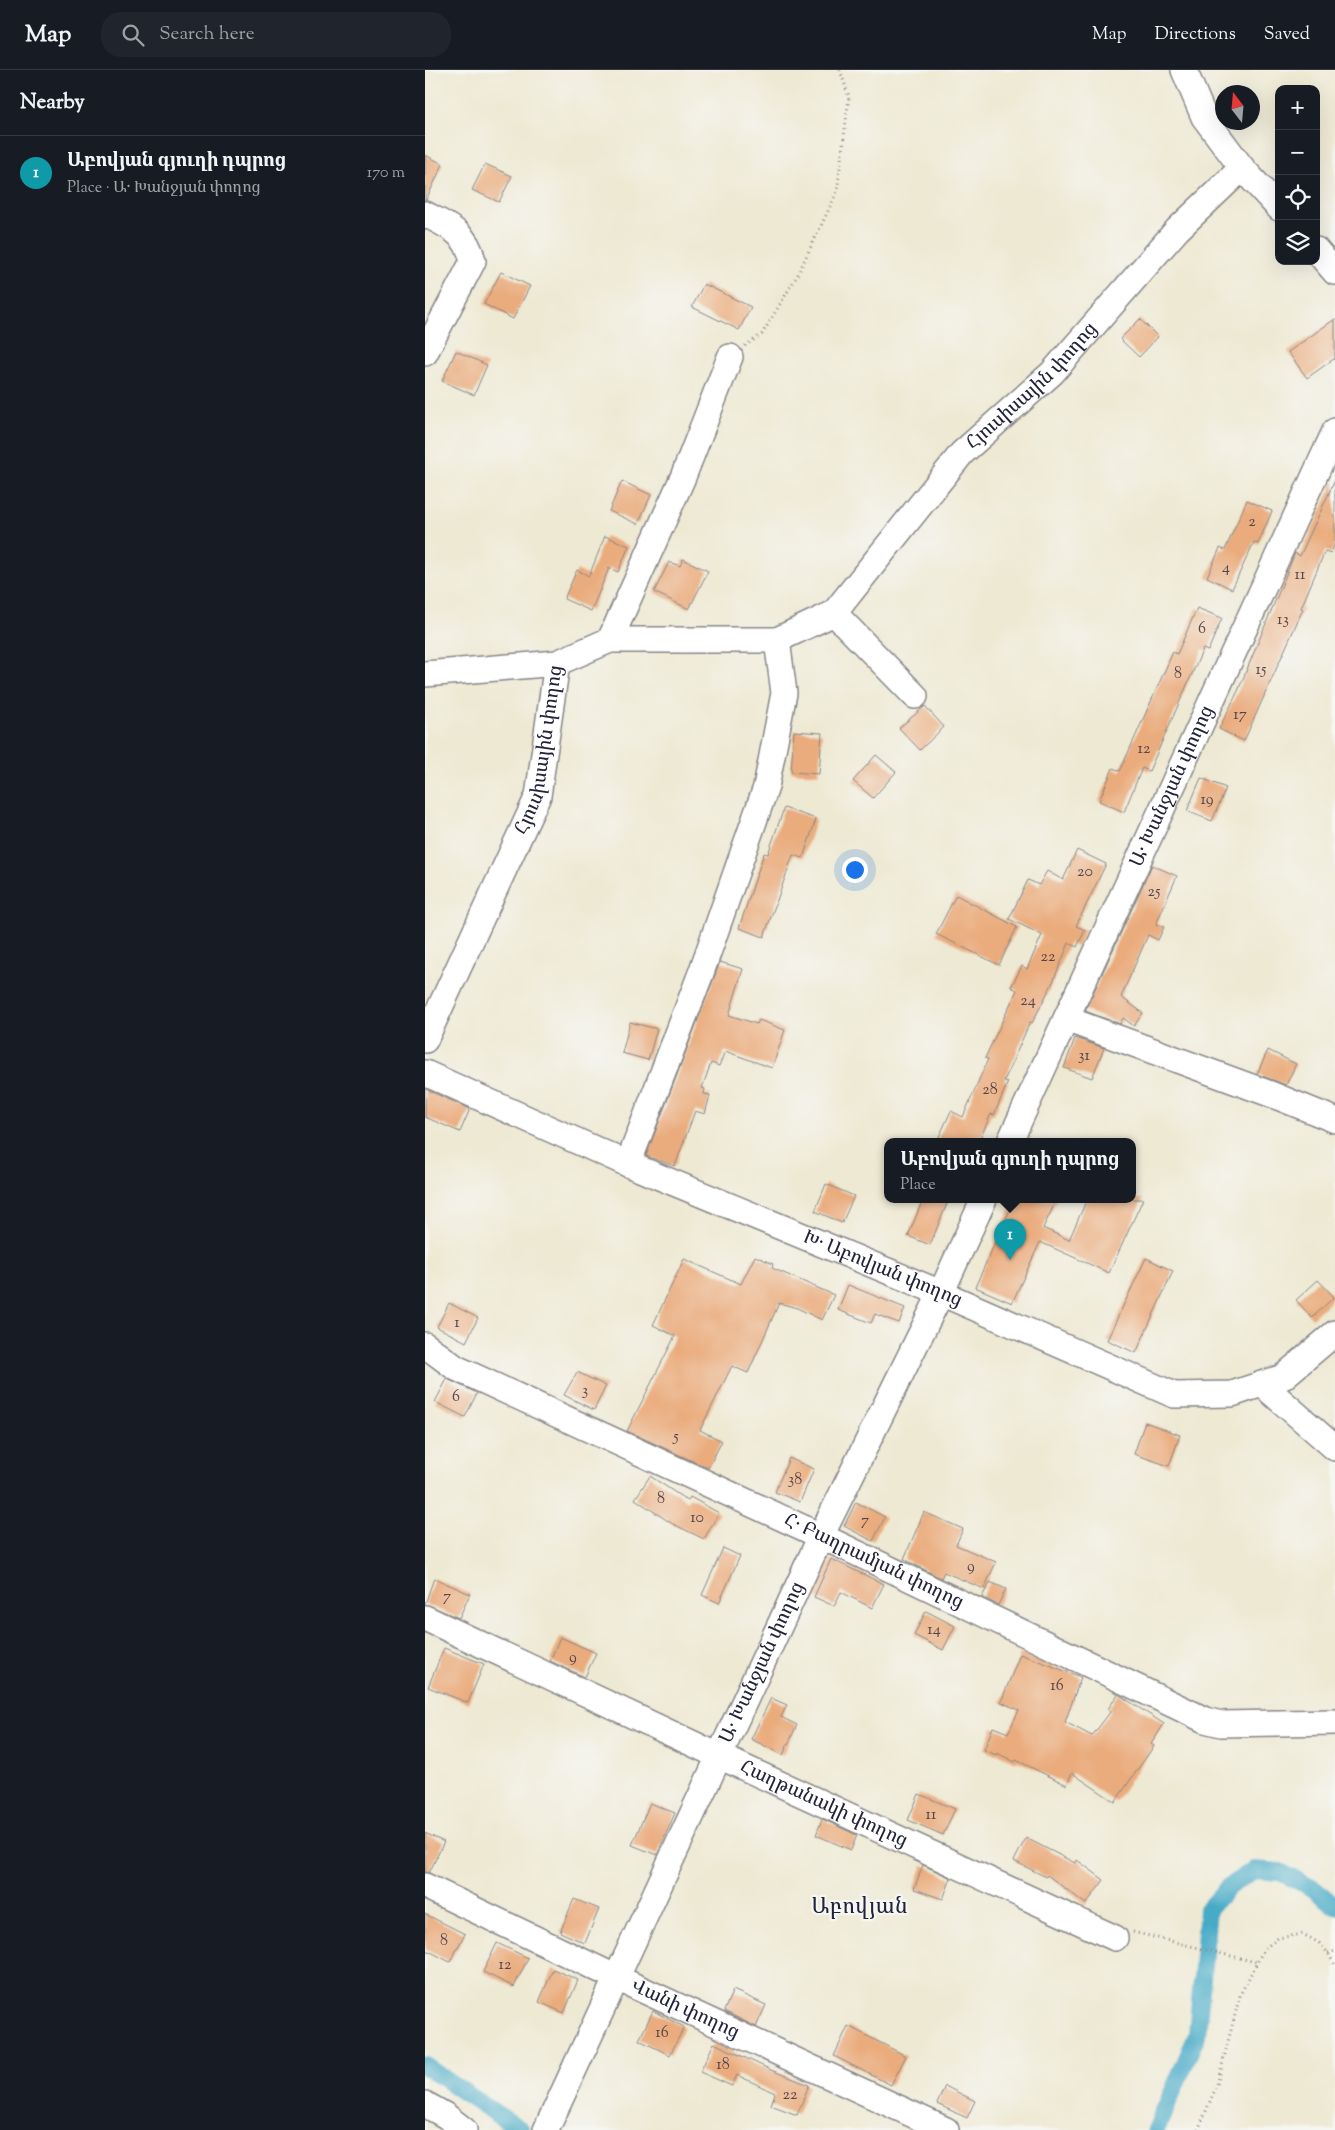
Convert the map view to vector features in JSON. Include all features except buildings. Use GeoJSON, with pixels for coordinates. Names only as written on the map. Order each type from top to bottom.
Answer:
{"type":"FeatureCollection","features":[{"type":"Feature","properties":{"kind":"street"},"geometry":{"type":"LineString","coordinates":[[1184,70],[1204,117],[1242,168],[1275,204]]}},
{"type":"Feature","properties":{"kind":"street","name":"Հյուսիսային փողոց"},"geometry":{"type":"LineString","coordinates":[[425,1040],[538,796],[557,663],[610,640],[777,640],[834,613],[962,453],[1052,374],[1177,230],[1242,168]]}},
{"type":"Feature","properties":{"kind":"street"},"geometry":{"type":"LineString","coordinates":[[425,214],[455,229],[471,248],[473,261],[425,353]]}},
{"type":"Feature","properties":{"kind":"street"},"geometry":{"type":"LineString","coordinates":[[1320,255],[1335,272]]}},
{"type":"Feature","properties":{"kind":"street"},"geometry":{"type":"LineString","coordinates":[[610,640],[683,477],[730,357]]}},
{"type":"Feature","properties":{"kind":"street","name":"Ա․ Խանջյան փողոց"},"geometry":{"type":"LineString","coordinates":[[1011,1138],[1335,431]]}},
{"type":"Feature","properties":{"kind":"street"},"geometry":{"type":"LineString","coordinates":[[834,613],[915,696]]}},
{"type":"Feature","properties":{"kind":"street"},"geometry":{"type":"LineString","coordinates":[[628,1164],[701,973],[766,787],[784,693],[777,640]]}},
{"type":"Feature","properties":{"kind":"street"},"geometry":{"type":"LineString","coordinates":[[425,674],[557,663]]}},
{"type":"Feature","properties":{"kind":"street"},"geometry":{"type":"LineString","coordinates":[[1066,1019],[1273,1095],[1335,1120]]}},
{"type":"Feature","properties":{"kind":"street","name":"Խ․ Աբովյան փողոց"},"geometry":{"type":"LineString","coordinates":[[425,1073],[628,1164],[941,1293],[1174,1395],[1233,1394],[1283,1377],[1335,1332]]}},
{"type":"Feature","properties":{"kind":"street","name":"Ա․ Խանջյան փողոց"},"geometry":{"type":"LineString","coordinates":[[548,2125],[821,1536],[941,1293],[982,1203]]}},
{"type":"Feature","properties":{"kind":"street","name":"Հ․ Բաղրամյան փողոց"},"geometry":{"type":"LineString","coordinates":[[425,1345],[456,1368],[821,1536],[1205,1720],[1221,1724],[1335,1722]]}},
{"type":"Feature","properties":{"kind":"street"},"geometry":{"type":"LineString","coordinates":[[1262,1384],[1335,1448]]}},
{"type":"Feature","properties":{"kind":"street","name":"Հաղթանակի փողոց"},"geometry":{"type":"LineString","coordinates":[[425,1618],[1115,1938]]}},
{"type":"Feature","properties":{"kind":"street","name":"Վանի փողոց"},"geometry":{"type":"LineString","coordinates":[[425,1886],[617,1978],[946,2130]]}},
{"type":"Feature","properties":{"kind":"street"},"geometry":{"type":"LineString","coordinates":[[425,2104],[446,2116],[464,2130]]}},
{"type":"Feature","properties":{"kind":"path"},"geometry":{"type":"LineString","coordinates":[[730,357],[762,334],[797,276],[837,192],[849,97],[840,70]]}},
{"type":"Feature","properties":{"kind":"path"},"geometry":{"type":"LineString","coordinates":[[1115,1938],[1127,1930],[1256,1962]]}},
{"type":"Feature","properties":{"kind":"path"},"geometry":{"type":"LineString","coordinates":[[1198,2130],[1217,2085],[1240,1995],[1264,1949],[1278,1938],[1303,1934],[1319,1943],[1335,1965]]}},
{"type":"Feature","properties":{"kind":"path"},"geometry":{"type":"LineString","coordinates":[[1328,1953],[1335,1951]]}},
{"type":"Feature","properties":{"kind":"waterway"},"geometry":{"type":"LineString","coordinates":[[1156,2130],[1197,2035],[1208,1909],[1228,1887],[1254,1870],[1280,1872],[1314,1889],[1335,1906]]}},
{"type":"Feature","properties":{"kind":"waterway"},"geometry":{"type":"LineString","coordinates":[[425,2066],[521,2130]]}},
{"type":"Feature","properties":{"kind":"place","name":"Աբովյան գյուղի դպրոց"},"geometry":{"type":"Point","coordinates":[1010,1260]}},
{"type":"Feature","properties":{"kind":"district","name":"Աբովյան"},"geometry":{"type":"Point","coordinates":[860,1908]}}]}
